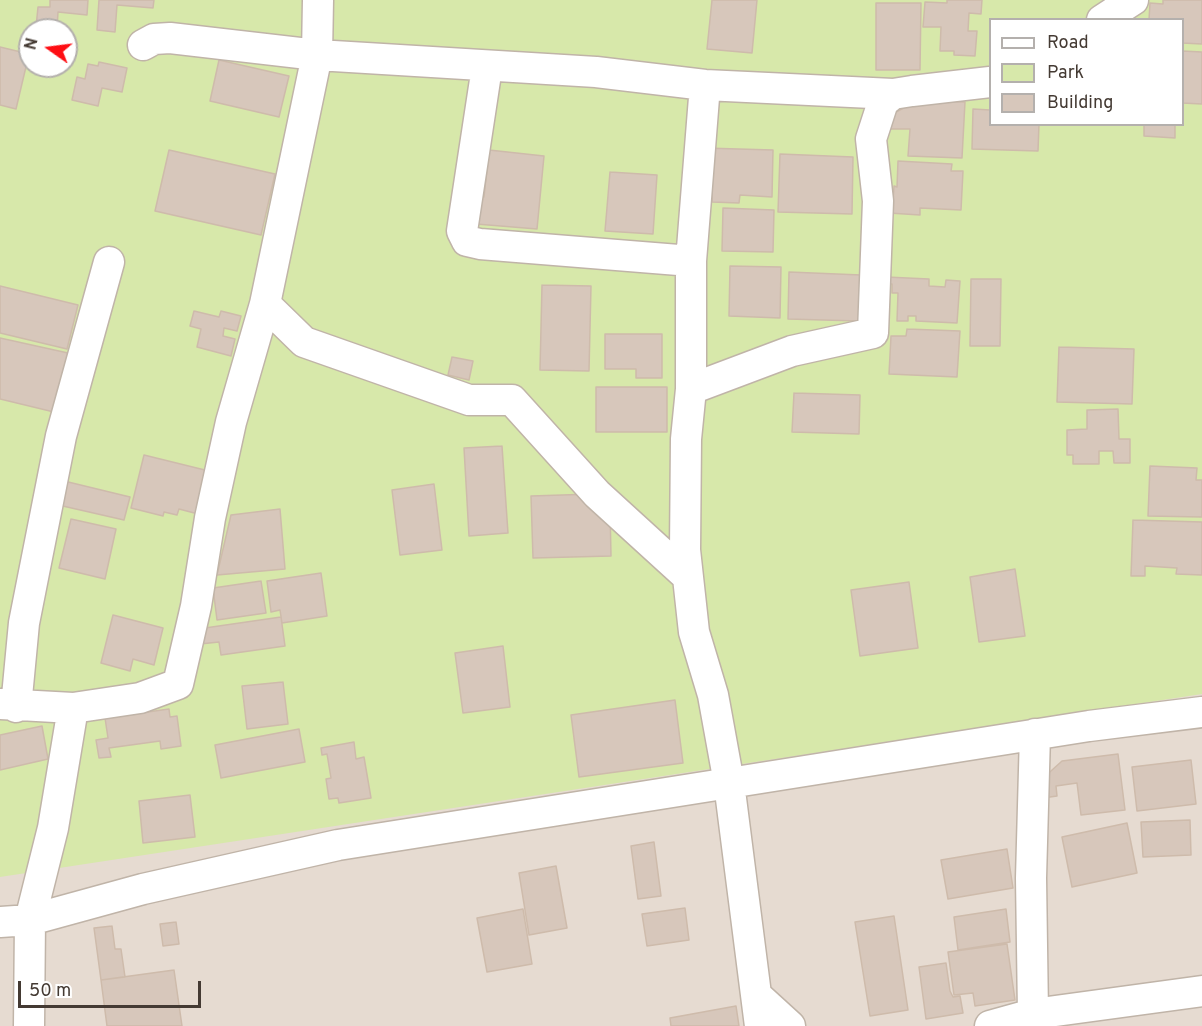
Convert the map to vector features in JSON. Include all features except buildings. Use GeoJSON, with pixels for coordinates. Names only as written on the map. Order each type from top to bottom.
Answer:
{"type":"FeatureCollection","features":[{"type":"Feature","properties":{"kind":"street"},"geometry":{"type":"LineString","coordinates":[[109,262],[61,436],[8,706],[73,708],[140,698],[178,684],[196,606],[210,518],[231,422],[265,304],[317,55],[318,0]]}},
{"type":"Feature","properties":{"kind":"street"},"geometry":{"type":"LineString","coordinates":[[1105,18],[1133,0]]}},
{"type":"Feature","properties":{"kind":"street"},"geometry":{"type":"LineString","coordinates":[[142,45],[154,39],[170,38],[317,55],[596,72],[705,85],[893,94],[989,82]]}},
{"type":"Feature","properties":{"kind":"street"},"geometry":{"type":"LineString","coordinates":[[487,67],[462,231],[467,241],[480,244],[692,261]]}},
{"type":"Feature","properties":{"kind":"street"},"geometry":{"type":"LineString","coordinates":[[705,85],[692,261],[691,389],[686,439],[684,550],[694,632],[713,695],[729,783],[760,1026]]}},
{"type":"Feature","properties":{"kind":"street"},"geometry":{"type":"LineString","coordinates":[[691,389],[792,351],[873,333],[878,201],[871,139],[883,102],[893,94]]}},
{"type":"Feature","properties":{"kind":"street"},"geometry":{"type":"LineString","coordinates":[[265,304],[304,342],[387,370],[435,390],[470,400],[513,400],[597,494],[688,578]]}},
{"type":"Feature","properties":{"kind":"street"},"geometry":{"type":"LineString","coordinates":[[29,1026],[30,920],[53,828],[73,708]]}},
{"type":"Feature","properties":{"kind":"street"},"geometry":{"type":"LineString","coordinates":[[0,922],[30,920],[143,889],[338,845],[1035,734],[1202,712]]}},
{"type":"Feature","properties":{"kind":"street"},"geometry":{"type":"LineString","coordinates":[[1033,1014],[1031,878],[1035,734]]}},
{"type":"Feature","properties":{"kind":"street"},"geometry":{"type":"LineString","coordinates":[[992,1026],[1033,1014],[1202,991]]}},
{"type":"Feature","properties":{"kind":"street"},"geometry":{"type":"LineString","coordinates":[[756,995],[789,1026]]}},
{"type":"Feature","properties":{"kind":"shaded area"},"geometry":{"type":"Polygon","coordinates":[[[0,0],[1202,0],[1202,1026],[0,1026],[0,0]]]}},
{"type":"Feature","properties":{"kind":"green space"},"geometry":{"type":"Polygon","coordinates":[[[0,0],[1202,0],[1202,694],[0,877],[0,0]]]}}]}
